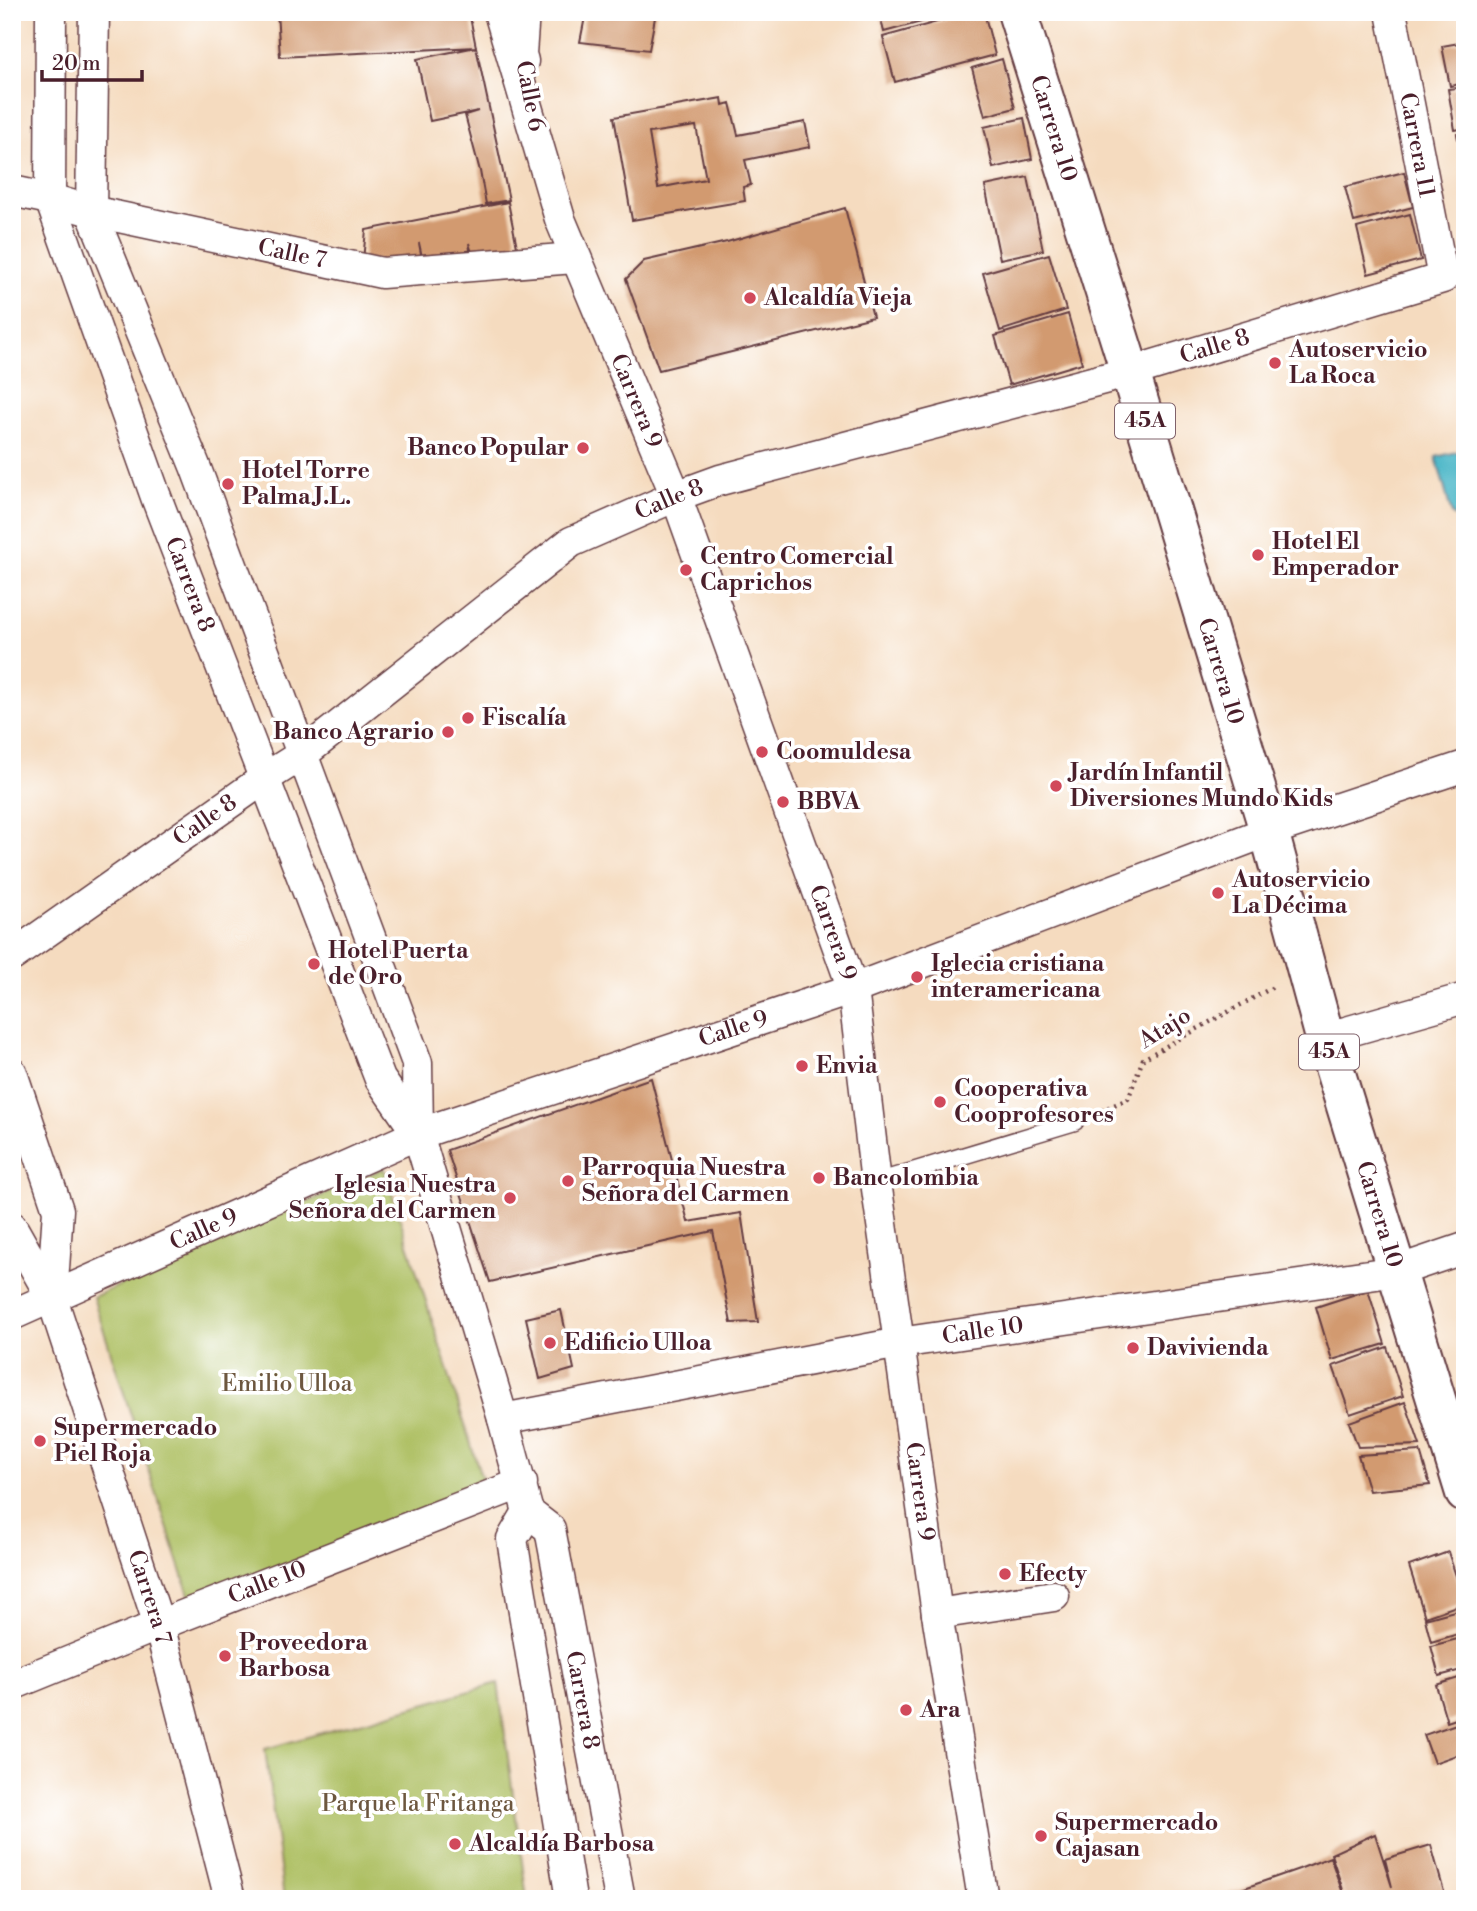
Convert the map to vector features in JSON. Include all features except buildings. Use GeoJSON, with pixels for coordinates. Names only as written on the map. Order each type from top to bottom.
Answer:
{"type":"FeatureCollection","features":[{"type":"Feature","properties":{"kind":"highway","name":"Carrera 10"},"geometry":{"type":"LineString","coordinates":[[1017,12],[1130,372],[1269,831],[1325,1038],[1465,1493]]}},
{"type":"Feature","properties":{"kind":"street","name":"Carrera 8"},"geometry":{"type":"LineString","coordinates":[[51,12],[50,199],[156,497],[380,1079],[418,1133]]}},
{"type":"Feature","properties":{"kind":"street","name":"Carrera 8"},"geometry":{"type":"LineString","coordinates":[[93,12],[91,211],[195,466],[417,1062],[418,1133],[522,1483],[528,1513],[550,1529],[620,1899]]}},
{"type":"Feature","properties":{"kind":"street","name":"Carrera 9"},"geometry":{"type":"LineString","coordinates":[[499,12],[559,219],[676,496],[853,989],[898,1343],[937,1614],[983,1899]]}},
{"type":"Feature","properties":{"kind":"street","name":"Calle 6"},"geometry":{"type":"LineString","coordinates":[[524,12],[521,54],[547,178]]}},
{"type":"Feature","properties":{"kind":"street","name":"Carrera 11"},"geometry":{"type":"LineString","coordinates":[[1391,12],[1443,278]]}},
{"type":"Feature","properties":{"kind":"street","name":"Calle 7"},"geometry":{"type":"LineString","coordinates":[[12,191],[91,211],[382,273],[575,258]]}},
{"type":"Feature","properties":{"kind":"street","name":"Calle 8"},"geometry":{"type":"LineString","coordinates":[[12,956],[303,754],[571,542],[676,496],[720,480],[1130,372],[1443,278]]}},
{"type":"Feature","properties":{"kind":"street","name":"Calle 9"},"geometry":{"type":"LineString","coordinates":[[12,1315],[418,1133],[853,989],[1269,831],[1465,766]]}},
{"type":"Feature","properties":{"kind":"street"},"geometry":{"type":"LineString","coordinates":[[1325,1038],[1465,998]]}},
{"type":"Feature","properties":{"kind":"street","name":"Carrera 7"},"geometry":{"type":"LineString","coordinates":[[12,1073],[58,1210],[52,1298]]}},
{"type":"Feature","properties":{"kind":"street","name":"Carrera 7"},"geometry":{"type":"LineString","coordinates":[[12,1227],[52,1298],[159,1625],[230,1899]]}},
{"type":"Feature","properties":{"kind":"street","name":"Calle 10"},"geometry":{"type":"LineString","coordinates":[[503,1419],[898,1343],[1396,1271],[1465,1248]]}},
{"type":"Feature","properties":{"kind":"street","name":"Calle 10"},"geometry":{"type":"LineString","coordinates":[[12,1685],[522,1483]]}},
{"type":"Feature","properties":{"kind":"street","name":"Carrera 8"},"geometry":{"type":"LineString","coordinates":[[528,1513],[512,1539],[571,1899]]}},
{"type":"Feature","properties":{"kind":"street"},"geometry":{"type":"LineString","coordinates":[[937,1614],[1054,1596]]}},
{"type":"Feature","properties":{"kind":"lane"},"geometry":{"type":"LineString","coordinates":[[876,1182],[1075,1122]]}},
{"type":"Feature","properties":{"kind":"path","name":"Atajo"},"geometry":{"type":"LineString","coordinates":[[1075,1122],[1128,1099],[1143,1059],[1280,983]]}},
{"type":"Feature","properties":{"kind":"green space","name":"Emilio Ulloa"},"geometry":{"type":"Polygon","coordinates":[[[384,1168],[485,1489],[192,1604],[93,1297],[384,1168]]]}},
{"type":"Feature","properties":{"kind":"green space","name":"Parque la Fritanga"},"geometry":{"type":"Polygon","coordinates":[[[498,1683],[527,1899],[284,1899],[265,1749],[498,1683]]]}},
{"type":"Feature","properties":{"kind":"water"},"geometry":{"type":"Polygon","coordinates":[[[1465,450],[1465,517],[1458,519],[1452,515],[1436,457],[1465,450]]]}},
{"type":"Feature","properties":{"kind":"place","name":"Alcaldía Vieja"},"geometry":{"type":"Point","coordinates":[750,298]}},
{"type":"Feature","properties":{"kind":"place","name":"Autoservicio La Roca"},"geometry":{"type":"Point","coordinates":[1275,363]}},
{"type":"Feature","properties":{"kind":"place","name":"Banco Popular"},"geometry":{"type":"Point","coordinates":[583,448]}},
{"type":"Feature","properties":{"kind":"place","name":"Hotel Torre Palma J.L."},"geometry":{"type":"Point","coordinates":[228,484]}},
{"type":"Feature","properties":{"kind":"place","name":"Hotel El Emperador"},"geometry":{"type":"Point","coordinates":[1258,555]}},
{"type":"Feature","properties":{"kind":"place","name":"Centro Comercial Caprichos"},"geometry":{"type":"Point","coordinates":[686,570]}},
{"type":"Feature","properties":{"kind":"place","name":"Fiscalía"},"geometry":{"type":"Point","coordinates":[468,718]}},
{"type":"Feature","properties":{"kind":"place","name":"Banco Agrario"},"geometry":{"type":"Point","coordinates":[448,732]}},
{"type":"Feature","properties":{"kind":"place","name":"Coomuldesa"},"geometry":{"type":"Point","coordinates":[762,752]}},
{"type":"Feature","properties":{"kind":"place","name":"Jardín Infantil Diversiones Mundo Kids"},"geometry":{"type":"Point","coordinates":[1056,786]}},
{"type":"Feature","properties":{"kind":"place","name":"BBVA"},"geometry":{"type":"Point","coordinates":[783,802]}},
{"type":"Feature","properties":{"kind":"place","name":"Autoservicio La Décima"},"geometry":{"type":"Point","coordinates":[1218,893]}},
{"type":"Feature","properties":{"kind":"place","name":"Hotel Puerta de Oro"},"geometry":{"type":"Point","coordinates":[314,964]}},
{"type":"Feature","properties":{"kind":"place","name":"Iglecia cristiana interamericana"},"geometry":{"type":"Point","coordinates":[917,977]}},
{"type":"Feature","properties":{"kind":"place","name":"Envia"},"geometry":{"type":"Point","coordinates":[802,1066]}},
{"type":"Feature","properties":{"kind":"place","name":"Cooperativa Cooprofesores"},"geometry":{"type":"Point","coordinates":[940,1102]}},
{"type":"Feature","properties":{"kind":"place","name":"Bancolombia"},"geometry":{"type":"Point","coordinates":[819,1178]}},
{"type":"Feature","properties":{"kind":"place","name":"Parroquia Nuestra Señora del Carmen"},"geometry":{"type":"Point","coordinates":[568,1181]}},
{"type":"Feature","properties":{"kind":"place","name":"Iglesia Nuestra Señora del Carmen"},"geometry":{"type":"Point","coordinates":[510,1198]}},
{"type":"Feature","properties":{"kind":"place","name":"Edificio Ulloa"},"geometry":{"type":"Point","coordinates":[550,1343]}},
{"type":"Feature","properties":{"kind":"place","name":"Davivienda"},"geometry":{"type":"Point","coordinates":[1133,1348]}},
{"type":"Feature","properties":{"kind":"place","name":"Supermercado Piel Roja"},"geometry":{"type":"Point","coordinates":[40,1441]}},
{"type":"Feature","properties":{"kind":"place","name":"Efecty"},"geometry":{"type":"Point","coordinates":[1005,1574]}},
{"type":"Feature","properties":{"kind":"place","name":"Proveedora Barbosa"},"geometry":{"type":"Point","coordinates":[225,1656]}},
{"type":"Feature","properties":{"kind":"place","name":"Ara"},"geometry":{"type":"Point","coordinates":[906,1710]}},
{"type":"Feature","properties":{"kind":"place","name":"Supermercado Cajasan"},"geometry":{"type":"Point","coordinates":[1041,1836]}},
{"type":"Feature","properties":{"kind":"place","name":"Alcaldía Barbosa"},"geometry":{"type":"Point","coordinates":[455,1844]}}]}
